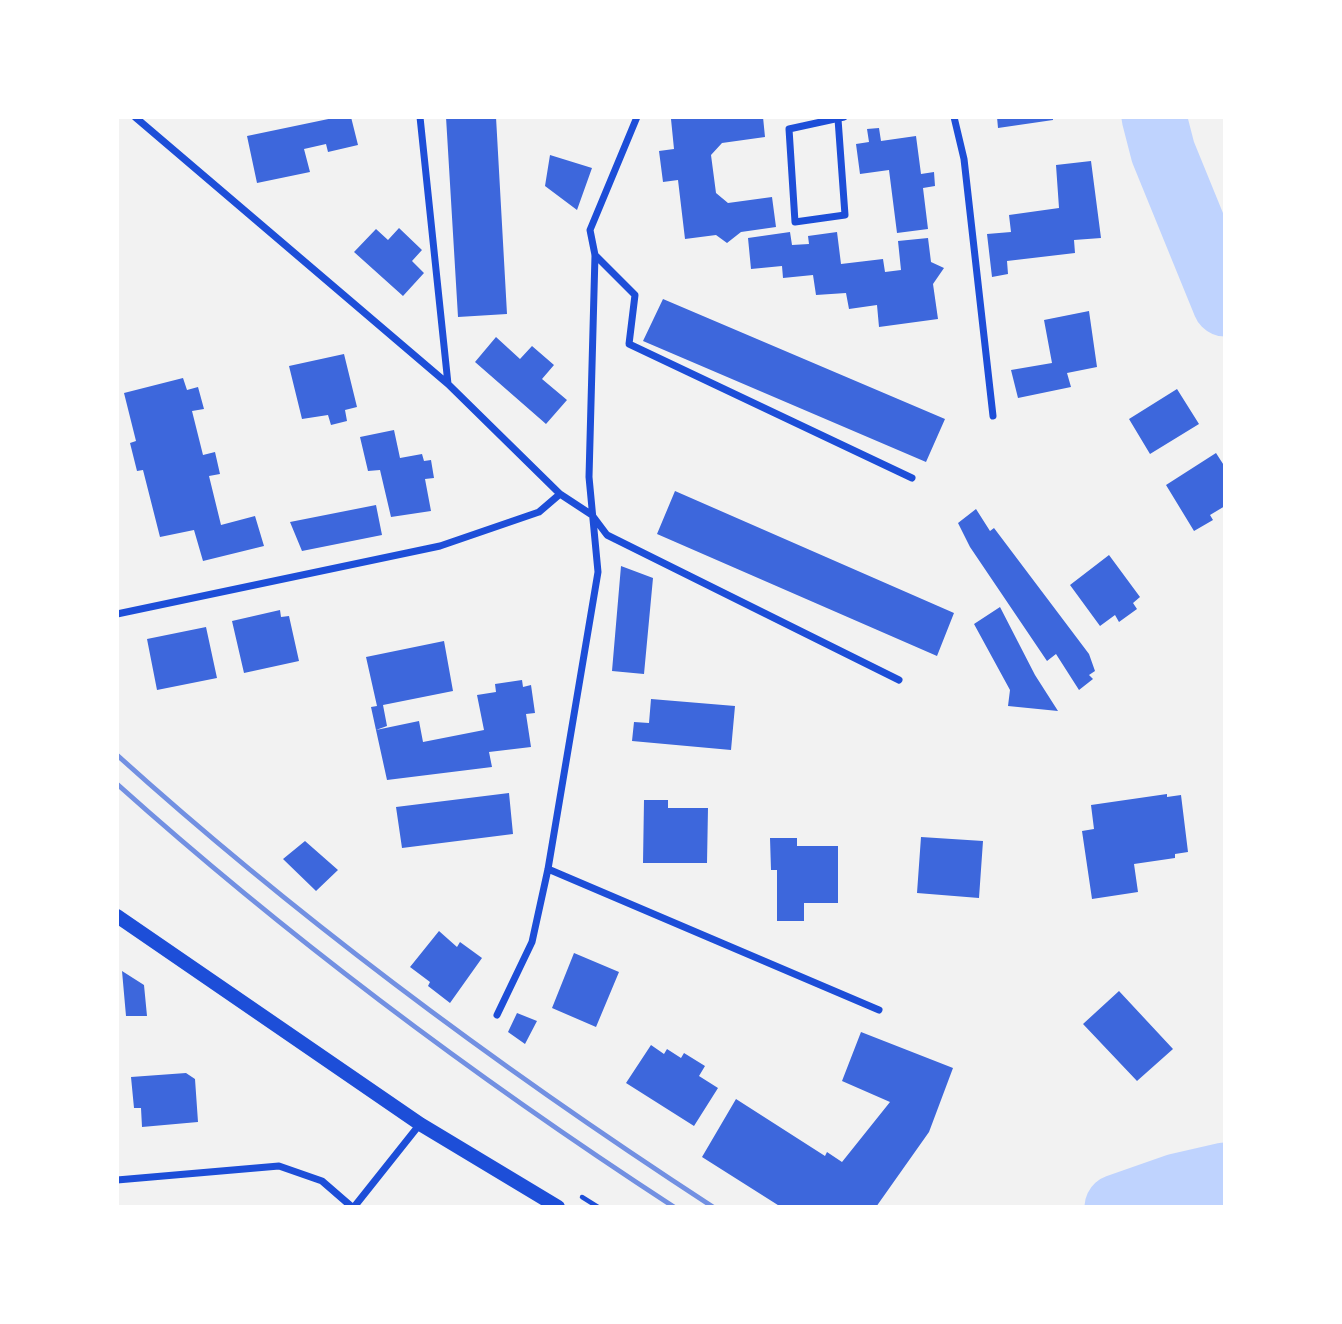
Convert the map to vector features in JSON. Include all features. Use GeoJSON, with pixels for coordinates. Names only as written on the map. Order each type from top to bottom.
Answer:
{"type":"FeatureCollection","features":[{"type":"Feature","properties":{"kind":"main road"},"geometry":{"type":"LineString","coordinates":[[117,916],[420,1124],[558,1207]]}},
{"type":"Feature","properties":{"kind":"street"},"geometry":{"type":"LineString","coordinates":[[135,117],[448,384],[561,494],[592,515],[607,535],[899,680]]}},
{"type":"Feature","properties":{"kind":"street"},"geometry":{"type":"LineString","coordinates":[[420,117],[448,384]]}},
{"type":"Feature","properties":{"kind":"street"},"geometry":{"type":"LineString","coordinates":[[497,1015],[532,942],[548,869],[598,572],[589,477],[595,255],[590,230],[637,117]]}},
{"type":"Feature","properties":{"kind":"street"},"geometry":{"type":"LineString","coordinates":[[954,117],[964,159],[993,416]]}},
{"type":"Feature","properties":{"kind":"street"},"geometry":{"type":"LineString","coordinates":[[841,118],[845,215],[795,222],[789,129],[841,118]]}},
{"type":"Feature","properties":{"kind":"street"},"geometry":{"type":"LineString","coordinates":[[595,255],[635,295],[629,344],[912,478]]}},
{"type":"Feature","properties":{"kind":"street"},"geometry":{"type":"LineString","coordinates":[[117,614],[440,546],[539,512],[561,494]]}},
{"type":"Feature","properties":{"kind":"street"},"geometry":{"type":"LineString","coordinates":[[548,869],[879,1010]]}},
{"type":"Feature","properties":{"kind":"street"},"geometry":{"type":"LineString","coordinates":[[117,1180],[279,1166],[322,1181],[353,1207],[420,1124]]}},
{"type":"Feature","properties":{"kind":"building"},"geometry":{"type":"Polygon","coordinates":[[[338,117],[351,117],[358,145],[328,152],[326,144],[304,149],[310,172],[257,183],[247,136],[338,117]]]}},
{"type":"Feature","properties":{"kind":"building"},"geometry":{"type":"Polygon","coordinates":[[[446,117],[496,117],[507,314],[458,317],[446,117]]]}},
{"type":"Feature","properties":{"kind":"building"},"geometry":{"type":"Polygon","coordinates":[[[763,117],[765,137],[722,143],[711,155],[716,193],[728,203],[772,197],[776,227],[741,232],[727,243],[716,235],[685,239],[678,180],[663,182],[659,151],[674,149],[671,119],[763,117]]]}},
{"type":"Feature","properties":{"kind":"building"},"geometry":{"type":"Polygon","coordinates":[[[997,117],[1053,117],[1053,120],[998,128],[997,117]]]}},
{"type":"Feature","properties":{"kind":"building"},"geometry":{"type":"Polygon","coordinates":[[[879,128],[881,141],[916,136],[921,174],[934,172],[935,186],[923,188],[928,229],[897,233],[889,170],[860,174],[856,144],[869,142],[867,129],[879,128]]]}},
{"type":"Feature","properties":{"kind":"building"},"geometry":{"type":"Polygon","coordinates":[[[550,155],[592,168],[577,210],[545,186],[550,155]]]}},
{"type":"Feature","properties":{"kind":"building"},"geometry":{"type":"Polygon","coordinates":[[[1091,161],[1101,238],[1074,240],[1075,253],[1007,261],[1008,274],[992,277],[987,234],[1011,232],[1009,215],[1059,208],[1056,165],[1091,161]]]}},
{"type":"Feature","properties":{"kind":"building"},"geometry":{"type":"Polygon","coordinates":[[[399,228],[422,250],[412,261],[424,273],[403,296],[354,252],[376,229],[388,240],[399,228]]]}},
{"type":"Feature","properties":{"kind":"building"},"geometry":{"type":"Polygon","coordinates":[[[790,232],[792,245],[809,244],[808,236],[837,232],[841,264],[883,259],[885,272],[901,270],[898,241],[928,238],[931,262],[944,268],[933,284],[938,319],[879,327],[877,305],[849,309],[846,293],[816,295],[813,275],[783,278],[782,266],[751,269],[748,238],[790,232]]]}},
{"type":"Feature","properties":{"kind":"building"},"geometry":{"type":"Polygon","coordinates":[[[663,299],[945,419],[926,462],[643,341],[663,299]]]}},
{"type":"Feature","properties":{"kind":"building"},"geometry":{"type":"Polygon","coordinates":[[[1089,311],[1097,367],[1067,373],[1071,387],[1018,398],[1011,370],[1052,363],[1044,320],[1089,311]]]}},
{"type":"Feature","properties":{"kind":"building"},"geometry":{"type":"Polygon","coordinates":[[[496,337],[520,359],[532,346],[554,365],[542,379],[567,400],[546,424],[475,362],[496,337]]]}},
{"type":"Feature","properties":{"kind":"building"},"geometry":{"type":"Polygon","coordinates":[[[344,354],[357,407],[345,410],[347,421],[331,425],[328,415],[302,419],[289,366],[344,354]]]}},
{"type":"Feature","properties":{"kind":"building"},"geometry":{"type":"Polygon","coordinates":[[[183,378],[187,390],[198,387],[204,409],[192,411],[203,455],[215,452],[220,474],[209,476],[221,525],[255,516],[264,546],[203,561],[194,530],[160,537],[143,470],[137,471],[130,443],[136,441],[124,393],[183,378]]]}},
{"type":"Feature","properties":{"kind":"building"},"geometry":{"type":"Polygon","coordinates":[[[1177,389],[1199,424],[1150,454],[1129,419],[1177,389]]]}},
{"type":"Feature","properties":{"kind":"building"},"geometry":{"type":"Polygon","coordinates":[[[394,430],[400,458],[422,454],[424,461],[431,460],[434,478],[425,479],[431,511],[391,517],[380,470],[368,471],[360,437],[394,430]]]}},
{"type":"Feature","properties":{"kind":"building"},"geometry":{"type":"Polygon","coordinates":[[[1216,453],[1225,467],[1225,506],[1210,515],[1213,520],[1194,531],[1166,485],[1216,453]]]}},
{"type":"Feature","properties":{"kind":"building"},"geometry":{"type":"Polygon","coordinates":[[[675,491],[954,613],[937,656],[657,534],[675,491]]]}},
{"type":"Feature","properties":{"kind":"building"},"geometry":{"type":"Polygon","coordinates":[[[376,505],[382,535],[302,551],[290,522],[376,505]]]}},
{"type":"Feature","properties":{"kind":"building"},"geometry":{"type":"Polygon","coordinates":[[[976,509],[990,531],[994,528],[1089,654],[1095,671],[1089,675],[1093,679],[1079,690],[1056,654],[1047,661],[970,547],[958,523],[976,509]]]}},
{"type":"Feature","properties":{"kind":"building"},"geometry":{"type":"Polygon","coordinates":[[[1109,555],[1140,597],[1133,603],[1137,609],[1119,622],[1115,615],[1100,626],[1070,585],[1109,555]]]}},
{"type":"Feature","properties":{"kind":"building"},"geometry":{"type":"Polygon","coordinates":[[[621,566],[653,578],[644,674],[612,671],[621,566]]]}},
{"type":"Feature","properties":{"kind":"building"},"geometry":{"type":"Polygon","coordinates":[[[1000,607],[1035,675],[1058,711],[1008,706],[1010,690],[974,624],[1000,607]]]}},
{"type":"Feature","properties":{"kind":"building"},"geometry":{"type":"Polygon","coordinates":[[[280,610],[281,617],[289,616],[299,661],[244,673],[232,621],[280,610]]]}},
{"type":"Feature","properties":{"kind":"building"},"geometry":{"type":"Polygon","coordinates":[[[206,627],[217,678],[157,690],[147,639],[206,627]]]}},
{"type":"Feature","properties":{"kind":"building"},"geometry":{"type":"Polygon","coordinates":[[[444,641],[453,691],[383,705],[387,726],[376,730],[371,707],[377,706],[366,657],[444,641]]]}},
{"type":"Feature","properties":{"kind":"building"},"geometry":{"type":"Polygon","coordinates":[[[522,680],[523,687],[531,685],[535,713],[526,714],[531,747],[489,752],[492,767],[387,780],[376,730],[419,721],[423,742],[484,730],[477,695],[496,692],[495,684],[522,680]]]}},
{"type":"Feature","properties":{"kind":"building"},"geometry":{"type":"Polygon","coordinates":[[[651,699],[735,706],[731,750],[632,741],[634,722],[649,723],[651,699]]]}},
{"type":"Feature","properties":{"kind":"building"},"geometry":{"type":"Polygon","coordinates":[[[509,793],[513,834],[402,848],[396,807],[509,793]]]}},
{"type":"Feature","properties":{"kind":"building"},"geometry":{"type":"Polygon","coordinates":[[[1167,794],[1167,797],[1181,795],[1188,852],[1175,854],[1175,858],[1134,864],[1138,892],[1092,899],[1082,831],[1094,829],[1091,805],[1167,794]]]}},
{"type":"Feature","properties":{"kind":"building"},"geometry":{"type":"Polygon","coordinates":[[[644,800],[668,800],[668,808],[708,808],[707,863],[643,863],[644,800]]]}},
{"type":"Feature","properties":{"kind":"building"},"geometry":{"type":"Polygon","coordinates":[[[921,837],[983,841],[979,898],[917,893],[921,837]]]}},
{"type":"Feature","properties":{"kind":"building"},"geometry":{"type":"Polygon","coordinates":[[[770,838],[797,838],[797,846],[838,846],[838,903],[804,903],[804,921],[777,921],[777,870],[771,870],[770,838]]]}},
{"type":"Feature","properties":{"kind":"building"},"geometry":{"type":"Polygon","coordinates":[[[305,841],[338,870],[316,891],[283,859],[305,841]]]}},
{"type":"Feature","properties":{"kind":"building"},"geometry":{"type":"Polygon","coordinates":[[[439,931],[457,947],[460,942],[482,958],[450,1003],[428,986],[430,982],[410,967],[439,931]]]}},
{"type":"Feature","properties":{"kind":"building"},"geometry":{"type":"Polygon","coordinates":[[[574,953],[619,972],[596,1027],[552,1008],[574,953]]]}},
{"type":"Feature","properties":{"kind":"building"},"geometry":{"type":"Polygon","coordinates":[[[122,971],[144,985],[147,1016],[126,1016],[122,971]]]}},
{"type":"Feature","properties":{"kind":"building"},"geometry":{"type":"Polygon","coordinates":[[[1119,991],[1173,1049],[1137,1081],[1083,1024],[1119,991]]]}},
{"type":"Feature","properties":{"kind":"building"},"geometry":{"type":"Polygon","coordinates":[[[517,1013],[537,1021],[525,1044],[508,1032],[517,1013]]]}},
{"type":"Feature","properties":{"kind":"building"},"geometry":{"type":"Polygon","coordinates":[[[861,1032],[953,1068],[929,1132],[876,1207],[781,1207],[702,1157],[736,1099],[825,1156],[827,1152],[842,1162],[890,1102],[842,1081],[861,1032]]]}},
{"type":"Feature","properties":{"kind":"building"},"geometry":{"type":"Polygon","coordinates":[[[651,1045],[664,1054],[667,1049],[681,1058],[684,1053],[705,1066],[699,1076],[718,1088],[694,1126],[626,1083],[651,1045]]]}},
{"type":"Feature","properties":{"kind":"building"},"geometry":{"type":"Polygon","coordinates":[[[186,1073],[195,1079],[198,1122],[142,1127],[141,1108],[134,1108],[131,1077],[186,1073]]]}},
{"type":"Feature","properties":{"kind":"waterway"},"geometry":{"type":"LineString","coordinates":[[1154,117],[1163,152],[1225,304]]}},
{"type":"Feature","properties":{"kind":"waterway"},"geometry":{"type":"LineString","coordinates":[[1117,1207],[1177,1186],[1225,1175]]}},
{"type":"Feature","properties":{"kind":"railway"},"geometry":{"type":"LineString","coordinates":[[117,755],[259,877],[406,993],[558,1102],[713,1207]]}},
{"type":"Feature","properties":{"kind":"railway"},"geometry":{"type":"LineString","coordinates":[[117,784],[250,898],[387,1006],[529,1109],[674,1207]]}}]}
